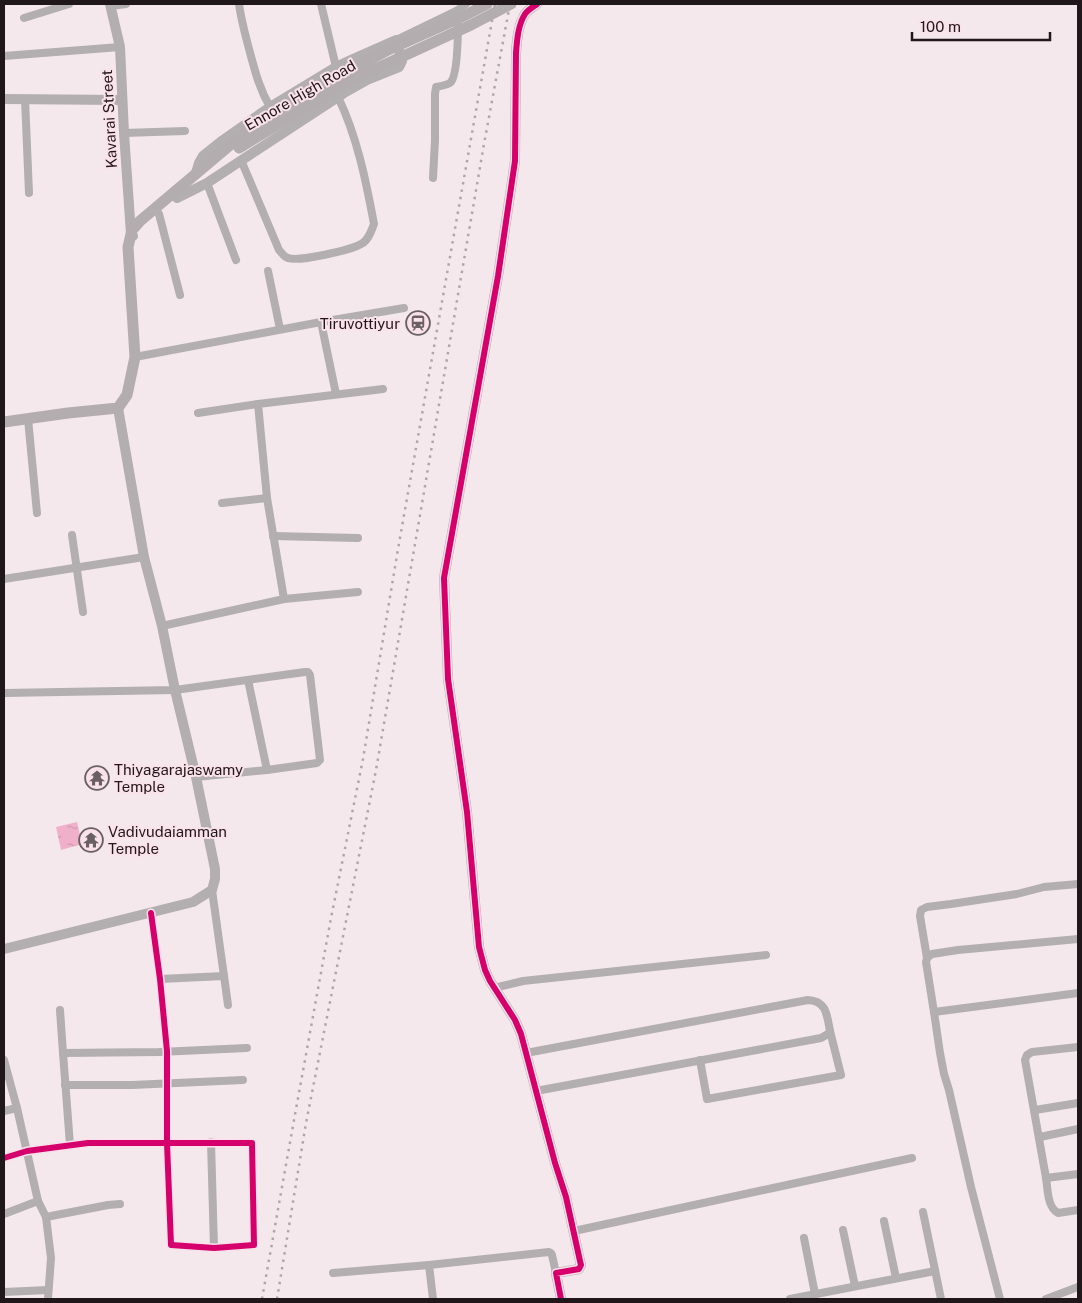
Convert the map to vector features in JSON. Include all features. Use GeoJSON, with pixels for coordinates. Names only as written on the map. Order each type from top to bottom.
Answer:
{"type":"FeatureCollection","features":[{"type":"Feature","properties":{"kind":"main road","name":"Ennore High Road"},"geometry":{"type":"LineString","coordinates":[[131,240],[205,173],[238,149],[287,106],[388,50],[487,4]]}},
{"type":"Feature","properties":{"kind":"main road","name":"Ennore High Road"},"geometry":{"type":"LineString","coordinates":[[131,240],[132,230],[140,221],[196,173],[334,89],[512,4]]}},
{"type":"Feature","properties":{"kind":"main road"},"geometry":{"type":"LineString","coordinates":[[4,422],[118,408],[127,395],[135,357],[131,240]]}},
{"type":"Feature","properties":{"kind":"street"},"geometry":{"type":"LineString","coordinates":[[24,18],[68,4]]}},
{"type":"Feature","properties":{"kind":"street"},"geometry":{"type":"LineString","coordinates":[[111,5],[126,4]]}},
{"type":"Feature","properties":{"kind":"street"},"geometry":{"type":"LineString","coordinates":[[239,4],[257,81],[270,107]]}},
{"type":"Feature","properties":{"kind":"street"},"geometry":{"type":"LineString","coordinates":[[320,4],[336,68]]}},
{"type":"Feature","properties":{"kind":"street"},"geometry":{"type":"LineString","coordinates":[[196,173],[203,156],[270,107],[353,59],[458,10],[466,4]]}},
{"type":"Feature","properties":{"kind":"street"},"geometry":{"type":"LineString","coordinates":[[537,4],[526,13],[520,25],[517,39],[515,161],[498,276],[444,578],[448,679],[467,812],[479,947],[484,970],[515,1020],[521,1034],[566,1197],[580,1261],[580,1267],[556,1273]]}},
{"type":"Feature","properties":{"kind":"street","name":"Kavarai Street"},"geometry":{"type":"LineString","coordinates":[[111,5],[120,47],[131,240]]}},
{"type":"Feature","properties":{"kind":"street"},"geometry":{"type":"LineString","coordinates":[[432,178],[436,87],[446,85],[451,81],[454,73],[458,10]]}},
{"type":"Feature","properties":{"kind":"street"},"geometry":{"type":"LineString","coordinates":[[177,198],[207,183],[238,149],[369,79],[399,67],[402,60],[396,40]]}},
{"type":"Feature","properties":{"kind":"street"},"geometry":{"type":"LineString","coordinates":[[4,56],[120,47]]}},
{"type":"Feature","properties":{"kind":"street"},"geometry":{"type":"LineString","coordinates":[[238,149],[279,250],[286,258],[296,260],[325,255],[362,244],[370,236],[374,224],[354,139],[346,113],[338,97]]}},
{"type":"Feature","properties":{"kind":"street"},"geometry":{"type":"LineString","coordinates":[[4,99],[122,100]]}},
{"type":"Feature","properties":{"kind":"street"},"geometry":{"type":"LineString","coordinates":[[24,99],[29,192]]}},
{"type":"Feature","properties":{"kind":"street"},"geometry":{"type":"LineString","coordinates":[[124,133],[185,131]]}},
{"type":"Feature","properties":{"kind":"street"},"geometry":{"type":"LineString","coordinates":[[207,183],[236,260]]}},
{"type":"Feature","properties":{"kind":"street"},"geometry":{"type":"LineString","coordinates":[[159,214],[180,295]]}},
{"type":"Feature","properties":{"kind":"street"},"geometry":{"type":"LineString","coordinates":[[268,270],[280,329]]}},
{"type":"Feature","properties":{"kind":"street"},"geometry":{"type":"LineString","coordinates":[[135,357],[280,329],[404,308]]}},
{"type":"Feature","properties":{"kind":"street"},"geometry":{"type":"LineString","coordinates":[[321,322],[336,394]]}},
{"type":"Feature","properties":{"kind":"street"},"geometry":{"type":"LineString","coordinates":[[198,413],[383,389]]}},
{"type":"Feature","properties":{"kind":"street"},"geometry":{"type":"LineString","coordinates":[[258,404],[266,498],[284,599]]}},
{"type":"Feature","properties":{"kind":"street"},"geometry":{"type":"LineString","coordinates":[[118,408],[144,557],[162,626],[215,869],[216,878],[212,890],[228,1005]]}},
{"type":"Feature","properties":{"kind":"street"},"geometry":{"type":"LineString","coordinates":[[28,419],[37,513]]}},
{"type":"Feature","properties":{"kind":"street"},"geometry":{"type":"LineString","coordinates":[[222,503],[266,498]]}},
{"type":"Feature","properties":{"kind":"street"},"geometry":{"type":"LineString","coordinates":[[72,535],[83,612]]}},
{"type":"Feature","properties":{"kind":"street"},"geometry":{"type":"LineString","coordinates":[[273,536],[358,538]]}},
{"type":"Feature","properties":{"kind":"street"},"geometry":{"type":"LineString","coordinates":[[4,579],[144,557]]}},
{"type":"Feature","properties":{"kind":"street"},"geometry":{"type":"LineString","coordinates":[[162,626],[284,599],[358,592]]}},
{"type":"Feature","properties":{"kind":"street"},"geometry":{"type":"LineString","coordinates":[[4,692],[175,690],[308,672],[310,675],[320,760],[318,763],[196,777]]}},
{"type":"Feature","properties":{"kind":"street"},"geometry":{"type":"LineString","coordinates":[[248,680],[266,770]]}},
{"type":"Feature","properties":{"kind":"street"},"geometry":{"type":"LineString","coordinates":[[1000,1299],[944,1074],[926,962],[920,910],[927,907],[1017,894],[1044,887],[1078,884]]}},
{"type":"Feature","properties":{"kind":"street"},"geometry":{"type":"LineString","coordinates":[[4,948],[193,902],[212,890]]}},
{"type":"Feature","properties":{"kind":"street"},"geometry":{"type":"LineString","coordinates":[[4,1158],[27,1151],[88,1143],[167,1143],[211,1142],[252,1143],[254,1245],[214,1248],[171,1245],[167,1143],[168,1051],[151,913]]}},
{"type":"Feature","properties":{"kind":"street"},"geometry":{"type":"LineString","coordinates":[[927,958],[932,954],[958,950],[1078,939]]}},
{"type":"Feature","properties":{"kind":"street"},"geometry":{"type":"LineString","coordinates":[[494,988],[523,981],[766,955]]}},
{"type":"Feature","properties":{"kind":"street"},"geometry":{"type":"LineString","coordinates":[[160,979],[224,976]]}},
{"type":"Feature","properties":{"kind":"street"},"geometry":{"type":"LineString","coordinates":[[934,1012],[1078,993]]}},
{"type":"Feature","properties":{"kind":"street"},"geometry":{"type":"LineString","coordinates":[[526,1053],[808,1000],[817,1002],[826,1011],[841,1075],[707,1099],[700,1060]]}},
{"type":"Feature","properties":{"kind":"street"},"geometry":{"type":"LineString","coordinates":[[60,1010],[70,1145]]}},
{"type":"Feature","properties":{"kind":"street"},"geometry":{"type":"LineString","coordinates":[[536,1091],[821,1038],[830,1031]]}},
{"type":"Feature","properties":{"kind":"street"},"geometry":{"type":"LineString","coordinates":[[1078,1047],[1032,1052],[1027,1055],[1026,1060],[1050,1202],[1058,1213],[1078,1210]]}},
{"type":"Feature","properties":{"kind":"street"},"geometry":{"type":"LineString","coordinates":[[63,1053],[247,1048]]}},
{"type":"Feature","properties":{"kind":"street"},"geometry":{"type":"LineString","coordinates":[[4,1060],[38,1201],[46,1217],[51,1258],[48,1299]]}},
{"type":"Feature","properties":{"kind":"street"},"geometry":{"type":"LineString","coordinates":[[65,1085],[243,1080]]}},
{"type":"Feature","properties":{"kind":"street"},"geometry":{"type":"LineString","coordinates":[[1035,1110],[1078,1103]]}},
{"type":"Feature","properties":{"kind":"street"},"geometry":{"type":"LineString","coordinates":[[4,1111],[17,1108]]}},
{"type":"Feature","properties":{"kind":"street"},"geometry":{"type":"LineString","coordinates":[[1040,1137],[1078,1130]]}},
{"type":"Feature","properties":{"kind":"street"},"geometry":{"type":"LineString","coordinates":[[211,1142],[214,1248]]}},
{"type":"Feature","properties":{"kind":"street"},"geometry":{"type":"LineString","coordinates":[[574,1231],[912,1158]]}},
{"type":"Feature","properties":{"kind":"street"},"geometry":{"type":"LineString","coordinates":[[1046,1178],[1078,1174]]}},
{"type":"Feature","properties":{"kind":"street"},"geometry":{"type":"LineString","coordinates":[[4,1214],[38,1201]]}},
{"type":"Feature","properties":{"kind":"street"},"geometry":{"type":"LineString","coordinates":[[46,1217],[108,1204],[120,1204]]}},
{"type":"Feature","properties":{"kind":"street"},"geometry":{"type":"LineString","coordinates":[[923,1212],[940,1299]]}},
{"type":"Feature","properties":{"kind":"street"},"geometry":{"type":"LineString","coordinates":[[884,1221],[896,1278]]}},
{"type":"Feature","properties":{"kind":"street"},"geometry":{"type":"LineString","coordinates":[[843,1230],[855,1286]]}},
{"type":"Feature","properties":{"kind":"street"},"geometry":{"type":"LineString","coordinates":[[804,1238],[819,1295]]}},
{"type":"Feature","properties":{"kind":"street"},"geometry":{"type":"LineString","coordinates":[[333,1273],[549,1252],[552,1256],[561,1299]]}},
{"type":"Feature","properties":{"kind":"street"},"geometry":{"type":"LineString","coordinates":[[429,1265],[433,1299]]}},
{"type":"Feature","properties":{"kind":"street"},"geometry":{"type":"LineString","coordinates":[[790,1299],[819,1295],[855,1286],[935,1271]]}},
{"type":"Feature","properties":{"kind":"street"},"geometry":{"type":"LineString","coordinates":[[1046,1299],[1078,1287]]}},
{"type":"Feature","properties":{"kind":"street"},"geometry":{"type":"LineString","coordinates":[[4,1292],[48,1290]]}},
{"type":"Feature","properties":{"kind":"water"},"geometry":{"type":"Polygon","coordinates":[[[77,822],[82,844],[61,850],[56,827],[77,822]]]}},
{"type":"Feature","properties":{"kind":"railway"},"geometry":{"type":"LineString","coordinates":[[262,1299],[331,918],[363,759],[398,549],[495,4]]}},
{"type":"Feature","properties":{"kind":"railway"},"geometry":{"type":"LineString","coordinates":[[277,1299],[306,1123],[376,770],[510,4]]}},
{"type":"Feature","properties":{"kind":"cycle path"},"geometry":{"type":"LineString","coordinates":[[537,4],[525,14],[518,33],[516,53],[515,161],[498,276],[444,578],[448,679],[467,812],[479,947],[490,981],[515,1020],[521,1034],[555,1163],[566,1197],[581,1265],[579,1269],[556,1273],[561,1299]]}},
{"type":"Feature","properties":{"kind":"cycle path"},"geometry":{"type":"LineString","coordinates":[[4,1158],[27,1151],[88,1143],[252,1143],[254,1245],[214,1248],[171,1245],[167,1143],[167,1051],[151,913]]}},
{"type":"Feature","properties":{"kind":"place","name":"Tiruvottiyur"},"geometry":{"type":"Point","coordinates":[418,323]}},
{"type":"Feature","properties":{"kind":"place","name":"Thiyagarajaswamy Temple"},"geometry":{"type":"Point","coordinates":[97,778]}},
{"type":"Feature","properties":{"kind":"place","name":"Vadivudaiamman Temple"},"geometry":{"type":"Point","coordinates":[91,840]}}]}
